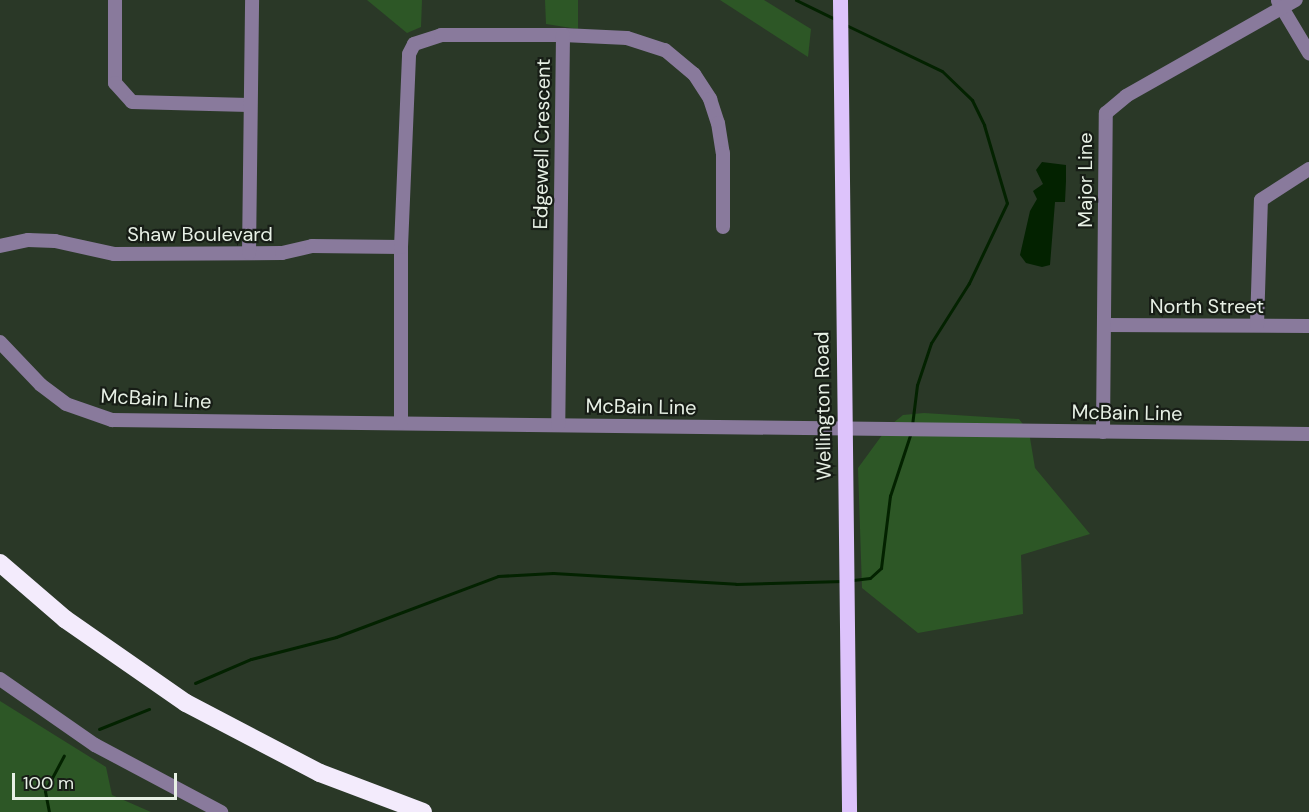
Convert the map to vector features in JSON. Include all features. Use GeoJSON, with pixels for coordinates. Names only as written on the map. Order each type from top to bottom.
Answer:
{"type":"FeatureCollection","features":[{"type":"Feature","properties":{"kind":"highway"},"geometry":{"type":"LineString","coordinates":[[0,563],[64,619],[186,703],[320,773],[423,812]]}},
{"type":"Feature","properties":{"kind":"main road","name":"Wellington Road"},"geometry":{"type":"LineString","coordinates":[[840,0],[849,812]]}},
{"type":"Feature","properties":{"kind":"street"},"geometry":{"type":"LineString","coordinates":[[115,0],[115,83],[132,102],[249,105]]}},
{"type":"Feature","properties":{"kind":"street"},"geometry":{"type":"LineString","coordinates":[[249,253],[252,0]]}},
{"type":"Feature","properties":{"kind":"street","name":"Major Line"},"geometry":{"type":"LineString","coordinates":[[1103,432],[1106,112],[1126,96],[1280,4],[1296,0]]}},
{"type":"Feature","properties":{"kind":"street"},"geometry":{"type":"LineString","coordinates":[[1280,4],[1309,53]]}},
{"type":"Feature","properties":{"kind":"street","name":"Edgewell Crescent"},"geometry":{"type":"LineString","coordinates":[[401,423],[401,247],[405,67],[414,44],[441,35],[563,35],[558,425]]}},
{"type":"Feature","properties":{"kind":"street"},"geometry":{"type":"LineString","coordinates":[[563,35],[627,38],[665,50],[694,74],[710,99],[718,123],[723,153],[723,227]]}},
{"type":"Feature","properties":{"kind":"street"},"geometry":{"type":"LineString","coordinates":[[1257,325],[1261,200],[1309,169]]}},
{"type":"Feature","properties":{"kind":"street","name":"Shaw Boulevard"},"geometry":{"type":"LineString","coordinates":[[0,246],[43,240],[114,254],[282,253],[312,246],[401,247]]}},
{"type":"Feature","properties":{"kind":"street","name":"North Street"},"geometry":{"type":"LineString","coordinates":[[1105,325],[1309,326]]}},
{"type":"Feature","properties":{"kind":"street","name":"McBain Line"},"geometry":{"type":"LineString","coordinates":[[0,342],[41,385],[66,404],[112,420],[1309,434]]}},
{"type":"Feature","properties":{"kind":"street"},"geometry":{"type":"LineString","coordinates":[[0,679],[95,745],[221,812]]}},
{"type":"Feature","properties":{"kind":"shaded area"},"geometry":{"type":"Polygon","coordinates":[[[367,0],[422,0],[421,27],[407,33],[367,0]]]}},
{"type":"Feature","properties":{"kind":"shaded area"},"geometry":{"type":"Polygon","coordinates":[[[545,0],[578,0],[578,29],[546,24],[545,0]]]}},
{"type":"Feature","properties":{"kind":"shaded area"},"geometry":{"type":"Polygon","coordinates":[[[720,0],[764,0],[811,29],[808,57],[720,0]]]}},
{"type":"Feature","properties":{"kind":"shaded area"},"geometry":{"type":"Polygon","coordinates":[[[1042,162],[1066,165],[1066,181],[1065,202],[1055,202],[1050,265],[1042,267],[1026,263],[1020,255],[1030,211],[1037,199],[1033,191],[1043,184],[1036,170],[1042,162]]]}},
{"type":"Feature","properties":{"kind":"shaded area"},"geometry":{"type":"Polygon","coordinates":[[[924,413],[1019,419],[1029,432],[1035,468],[1090,534],[1021,555],[1023,614],[918,633],[862,588],[858,468],[888,427],[903,415],[924,413]]]}},
{"type":"Feature","properties":{"kind":"shaded area"},"geometry":{"type":"Polygon","coordinates":[[[0,701],[106,767],[112,795],[151,812],[0,812],[0,701]]]}},
{"type":"Feature","properties":{"kind":"waterway"},"geometry":{"type":"LineString","coordinates":[[796,0],[835,19]]}},
{"type":"Feature","properties":{"kind":"waterway"},"geometry":{"type":"LineString","coordinates":[[846,25],[942,71],[972,100],[984,125],[1007,203],[969,283],[931,343],[917,385],[912,425]]}},
{"type":"Feature","properties":{"kind":"waterway"},"geometry":{"type":"LineString","coordinates":[[853,580],[870,578],[881,568],[890,496],[910,435]]}},
{"type":"Feature","properties":{"kind":"waterway"},"geometry":{"type":"LineString","coordinates":[[195,683],[251,659],[336,637],[498,576],[553,573],[736,584],[843,581]]}},
{"type":"Feature","properties":{"kind":"waterway"},"geometry":{"type":"LineString","coordinates":[[99,729],[149,709]]}},
{"type":"Feature","properties":{"kind":"waterway"},"geometry":{"type":"LineString","coordinates":[[49,812],[45,791],[64,756]]}}]}
